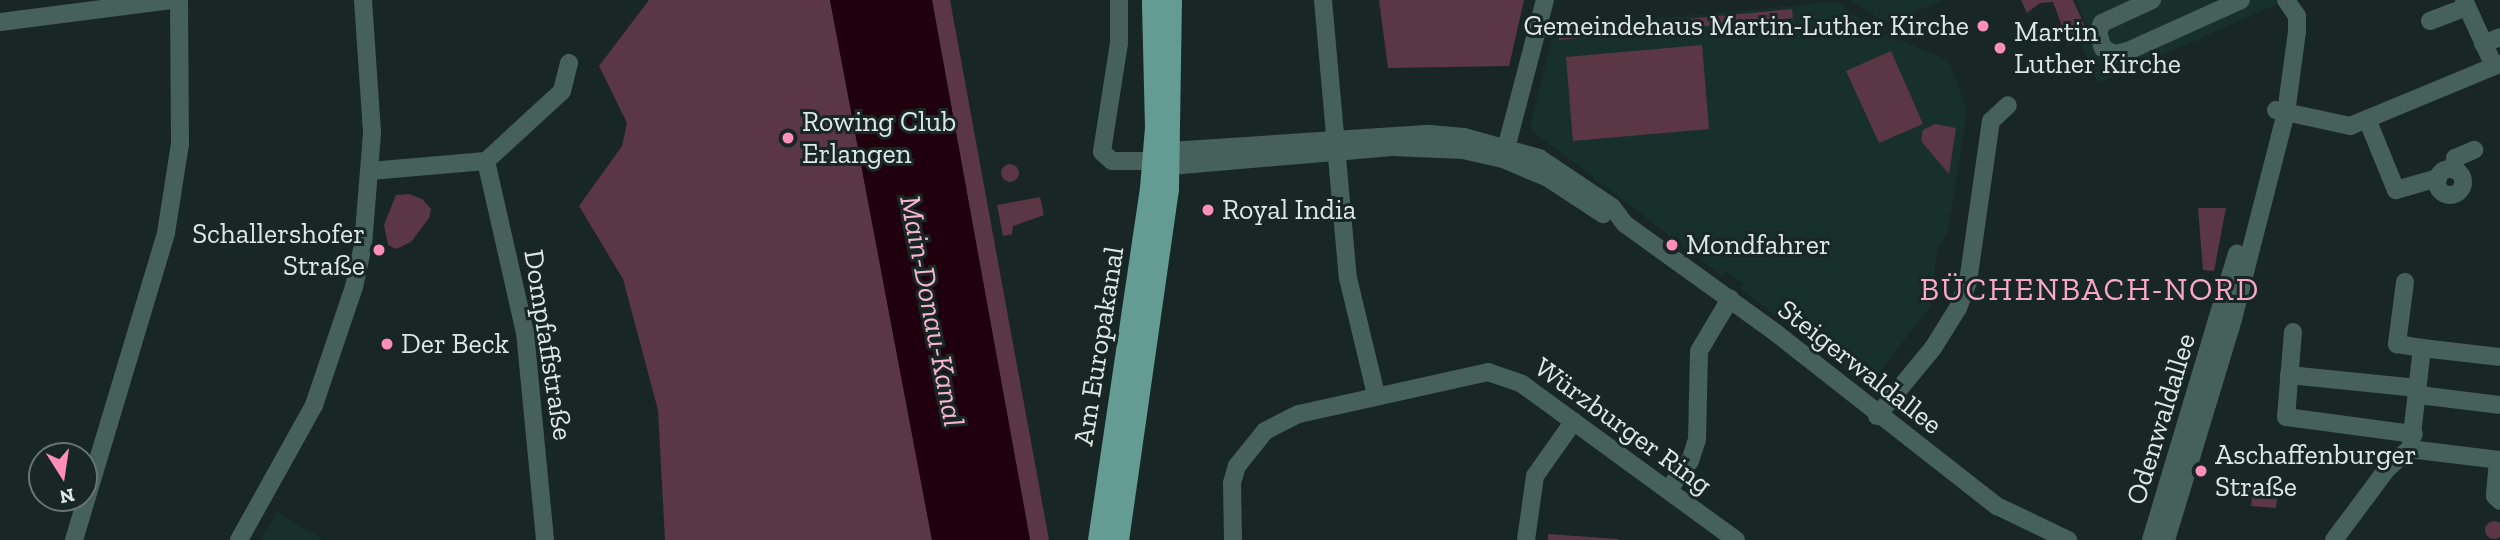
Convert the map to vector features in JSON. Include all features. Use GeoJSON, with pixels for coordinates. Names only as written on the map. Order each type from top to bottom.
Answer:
{"type":"FeatureCollection","features":[{"type":"Feature","properties":{"kind":"main road","name":"Am Europakanal"},"geometry":{"type":"LineString","coordinates":[[1098,540],[1164,159],[1152,0]]}},
{"type":"Feature","properties":{"kind":"main road","name":"Am Europakanal"},"geometry":{"type":"LineString","coordinates":[[1118,540],[1164,159],[1171,0]]}},
{"type":"Feature","properties":{"kind":"street"},"geometry":{"type":"LineString","coordinates":[[0,22],[172,0]]}},
{"type":"Feature","properties":{"kind":"street"},"geometry":{"type":"LineString","coordinates":[[74,540],[166,233],[180,144],[179,0]]}},
{"type":"Feature","properties":{"kind":"street"},"geometry":{"type":"LineString","coordinates":[[239,540],[293,450],[335,348],[363,245],[370,171],[372,80],[363,0]]}},
{"type":"Feature","properties":{"kind":"street"},"geometry":{"type":"LineString","coordinates":[[1119,0],[1119,43],[1102,152],[1112,161],[1164,159]]}},
{"type":"Feature","properties":{"kind":"street"},"geometry":{"type":"LineString","coordinates":[[1323,0],[1348,278],[1376,395]]}},
{"type":"Feature","properties":{"kind":"street"},"geometry":{"type":"LineString","coordinates":[[1504,152],[1545,0]]}},
{"type":"Feature","properties":{"kind":"street"},"geometry":{"type":"LineString","coordinates":[[2152,0],[2102,23],[2098,33],[2103,48],[2114,54],[2128,51],[2241,0]]}},
{"type":"Feature","properties":{"kind":"street","name":"Odenwaldallee"},"geometry":{"type":"LineString","coordinates":[[2166,540],[2233,319],[2280,111],[2297,32],[2297,16],[2286,0]]}},
{"type":"Feature","properties":{"kind":"street"},"geometry":{"type":"LineString","coordinates":[[2280,111],[2350,126],[2497,65],[2492,40],[2465,3],[2430,21]]}},
{"type":"Feature","properties":{"kind":"street"},"geometry":{"type":"LineString","coordinates":[[370,171],[486,161],[562,91],[569,64]]}},
{"type":"Feature","properties":{"kind":"street"},"geometry":{"type":"LineString","coordinates":[[1877,416],[1933,348],[1958,308],[1968,282],[1991,121],[2008,105]]}},
{"type":"Feature","properties":{"kind":"street","name":"Odenwaldallee"},"geometry":{"type":"LineString","coordinates":[[2151,540],[2280,111]]}},
{"type":"Feature","properties":{"kind":"street"},"geometry":{"type":"LineString","coordinates":[[2367,119],[2396,190],[2446,174],[2455,158],[2474,150]]}},
{"type":"Feature","properties":{"kind":"street","name":"Steigerwaldallee"},"geometry":{"type":"LineString","coordinates":[[1164,159],[1336,145],[1429,134],[1504,152],[1567,174],[1612,207],[1625,224],[1730,299],[1877,416],[1997,506],[2068,540]]}},
{"type":"Feature","properties":{"kind":"street","name":"Dompfaffstraße"},"geometry":{"type":"LineString","coordinates":[[486,161],[525,332],[545,540]]}},
{"type":"Feature","properties":{"kind":"street"},"geometry":{"type":"LineString","coordinates":[[2405,282],[2398,344],[2500,357]]}},
{"type":"Feature","properties":{"kind":"street"},"geometry":{"type":"LineString","coordinates":[[1668,490],[1690,461],[1698,440],[1699,351],[1730,299]]}},
{"type":"Feature","properties":{"kind":"street"},"geometry":{"type":"LineString","coordinates":[[2293,332],[2286,417],[2499,460],[2495,496],[2500,500]]}},
{"type":"Feature","properties":{"kind":"street"},"geometry":{"type":"LineString","coordinates":[[2334,540],[2387,469],[2412,442],[2422,348]]}},
{"type":"Feature","properties":{"kind":"street","name":"Würzburger Ring"},"geometry":{"type":"LineString","coordinates":[[1233,540],[1232,483],[1252,444],[1265,432],[1298,414],[1488,372],[1522,384],[1736,540]]}},
{"type":"Feature","properties":{"kind":"street"},"geometry":{"type":"LineString","coordinates":[[2289,375],[2418,391],[2500,405]]}},
{"type":"Feature","properties":{"kind":"street"},"geometry":{"type":"LineString","coordinates":[[1526,540],[1535,476],[1574,421]]}},
{"type":"Feature","properties":{"kind":"shaded area"},"geometry":{"type":"Polygon","coordinates":[[[649,0],[830,0],[932,540],[665,540],[658,410],[623,279],[579,206],[622,146],[627,123],[599,66],[649,0]]]}},
{"type":"Feature","properties":{"kind":"shaded area"},"geometry":{"type":"Polygon","coordinates":[[[932,0],[950,0],[1049,540],[1030,540],[932,0]]]}},
{"type":"Feature","properties":{"kind":"shaded area"},"geometry":{"type":"Polygon","coordinates":[[[1379,0],[1524,0],[1509,66],[1388,68],[1379,0]]]}},
{"type":"Feature","properties":{"kind":"shaded area"},"geometry":{"type":"Polygon","coordinates":[[[1851,0],[1944,0],[1886,23],[1851,0]]]}},
{"type":"Feature","properties":{"kind":"shaded area"},"geometry":{"type":"Polygon","coordinates":[[[2021,0],[2073,0],[2088,33],[2069,45],[2053,2],[2040,3],[2027,13],[2021,0]]]}},
{"type":"Feature","properties":{"kind":"shaded area"},"geometry":{"type":"Polygon","coordinates":[[[2076,0],[2276,0],[2278,4],[2098,83],[2079,40],[2091,34],[2076,0]]]}},
{"type":"Feature","properties":{"kind":"shaded area"},"geometry":{"type":"Polygon","coordinates":[[[1836,2],[1879,32],[1948,60],[1967,110],[1948,231],[1937,251],[1931,305],[1868,387],[1741,289],[1744,284],[1725,271],[1721,275],[1533,131],[1531,123],[1555,28],[1836,2]]]}},
{"type":"Feature","properties":{"kind":"shaded area"},"geometry":{"type":"Polygon","coordinates":[[[1792,9],[1793,18],[1559,40],[1559,31],[1792,9]]]}},
{"type":"Feature","properties":{"kind":"shaded area"},"geometry":{"type":"Polygon","coordinates":[[[1702,45],[1709,129],[1573,141],[1566,57],[1702,45]]]}},
{"type":"Feature","properties":{"kind":"shaded area"},"geometry":{"type":"Polygon","coordinates":[[[1891,51],[1923,124],[1879,143],[1846,71],[1891,51]]]}},
{"type":"Feature","properties":{"kind":"shaded area"},"geometry":{"type":"Polygon","coordinates":[[[1935,124],[1956,128],[1949,174],[1921,141],[1923,130],[1935,124]]]}},
{"type":"Feature","properties":{"kind":"shaded area"},"geometry":{"type":"Polygon","coordinates":[[[1010,164],[1016,167],[1019,173],[1016,179],[1010,182],[1004,179],[1001,173],[1004,167],[1010,164]]]}},
{"type":"Feature","properties":{"kind":"shaded area"},"geometry":{"type":"Polygon","coordinates":[[[409,194],[422,199],[431,209],[429,218],[411,242],[396,249],[388,245],[384,225],[396,195],[409,194]]]}},
{"type":"Feature","properties":{"kind":"shaded area"},"geometry":{"type":"Polygon","coordinates":[[[1040,197],[1044,215],[1013,226],[1012,234],[1003,236],[997,205],[1040,197]]]}},
{"type":"Feature","properties":{"kind":"shaded area"},"geometry":{"type":"Polygon","coordinates":[[[2198,208],[2226,208],[2214,271],[2203,270],[2198,208]]]}},
{"type":"Feature","properties":{"kind":"shaded area"},"geometry":{"type":"Polygon","coordinates":[[[2244,484],[2278,491],[2276,508],[2251,506],[2252,498],[2240,497],[2236,490],[2244,484]]]}},
{"type":"Feature","properties":{"kind":"shaded area"},"geometry":{"type":"Polygon","coordinates":[[[277,512],[324,540],[260,540],[277,512]]]}},
{"type":"Feature","properties":{"kind":"shaded area"},"geometry":{"type":"Polygon","coordinates":[[[2494,521],[2500,524],[2503,530],[2500,536],[2494,539],[2488,536],[2485,530],[2488,524],[2494,521]]]}},
{"type":"Feature","properties":{"kind":"shaded area"},"geometry":{"type":"Polygon","coordinates":[[[1548,534],[1618,539],[1619,540],[1548,540],[1548,534]]]}},
{"type":"Feature","properties":{"kind":"water","name":"Main-Donau-Kanal"},"geometry":{"type":"Polygon","coordinates":[[[830,0],[932,0],[1030,540],[932,540],[830,0]]]}},
{"type":"Feature","properties":{"kind":"place","name":"Gemeindehaus Martin-Luther Kirche"},"geometry":{"type":"Point","coordinates":[1983,26]}},
{"type":"Feature","properties":{"kind":"place","name":"Martin Luther Kirche"},"geometry":{"type":"Point","coordinates":[2000,48]}},
{"type":"Feature","properties":{"kind":"place","name":"Rowing Club Erlangen"},"geometry":{"type":"Point","coordinates":[788,138]}},
{"type":"Feature","properties":{"kind":"place","name":"Royal India"},"geometry":{"type":"Point","coordinates":[1208,210]}},
{"type":"Feature","properties":{"kind":"place","name":"Mondfahrer"},"geometry":{"type":"Point","coordinates":[1672,245]}},
{"type":"Feature","properties":{"kind":"place","name":"Schallershofer Straße"},"geometry":{"type":"Point","coordinates":[379,250]}},
{"type":"Feature","properties":{"kind":"place","name":"Der Beck"},"geometry":{"type":"Point","coordinates":[387,344]}},
{"type":"Feature","properties":{"kind":"place","name":"Aschaffenburger Straße"},"geometry":{"type":"Point","coordinates":[2201,471]}},
{"type":"Feature","properties":{"kind":"district","name":"BÜCHENBACH-NORD"},"geometry":{"type":"Point","coordinates":[2090,289]}}]}
